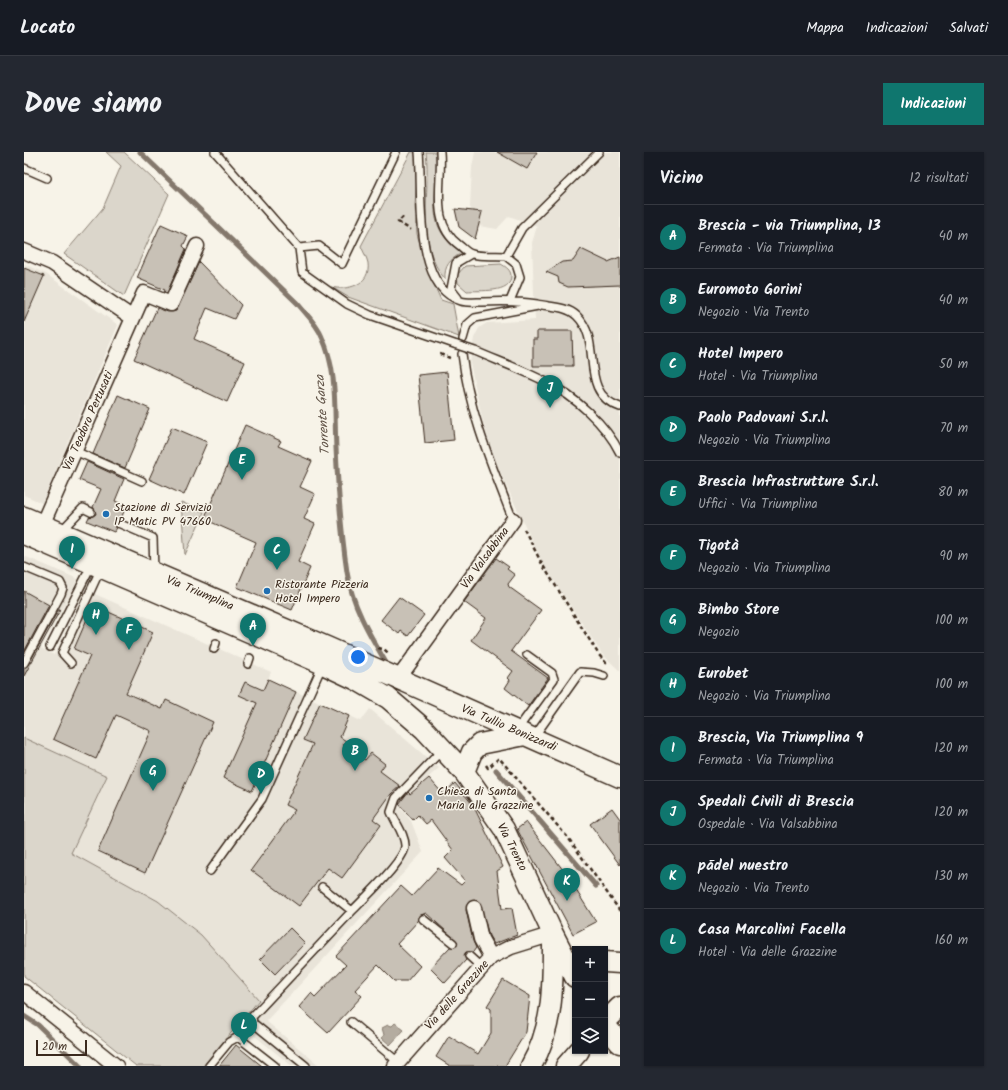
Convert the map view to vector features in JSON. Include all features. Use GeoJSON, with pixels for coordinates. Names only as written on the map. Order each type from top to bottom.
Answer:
{"type":"FeatureCollection","features":[{"type":"Feature","properties":{"kind":"main road","name":"Via Triumplina"},"geometry":{"type":"LineString","coordinates":[[24,517],[398,680]]}},
{"type":"Feature","properties":{"kind":"main road","name":"Via Triumplina"},"geometry":{"type":"LineString","coordinates":[[24,534],[323,664],[371,687]]}},
{"type":"Feature","properties":{"kind":"main road","name":"Via Tullio Bonizzardi"},"geometry":{"type":"LineString","coordinates":[[398,680],[620,777]]}},
{"type":"Feature","properties":{"kind":"main road","name":"Via Trento"},"geometry":{"type":"LineString","coordinates":[[371,687],[388,698],[414,720],[443,749],[464,772],[504,828],[553,934],[572,971]]}},
{"type":"Feature","properties":{"kind":"main road"},"geometry":{"type":"LineString","coordinates":[[464,772],[472,752],[480,744],[524,735]]}},
{"type":"Feature","properties":{"kind":"main road"},"geometry":{"type":"LineString","coordinates":[[553,934],[572,950]]}},
{"type":"Feature","properties":{"kind":"main road"},"geometry":{"type":"LineString","coordinates":[[531,1066],[545,1036],[551,1011],[553,988],[553,934]]}},
{"type":"Feature","properties":{"kind":"main road"},"geometry":{"type":"LineString","coordinates":[[608,962],[620,964]]}},
{"type":"Feature","properties":{"kind":"main road"},"geometry":{"type":"LineString","coordinates":[[608,1019],[620,1007]]}},
{"type":"Feature","properties":{"kind":"main road"},"geometry":{"type":"LineString","coordinates":[[608,1029],[620,1043]]}},
{"type":"Feature","properties":{"kind":"main road"},"geometry":{"type":"LineString","coordinates":[[566,1066],[576,1054]]}},
{"type":"Feature","properties":{"kind":"street","name":"Via Teodoro Pertusati"},"geometry":{"type":"LineString","coordinates":[[51,528],[75,451],[144,293],[171,304],[197,246]]}},
{"type":"Feature","properties":{"kind":"street"},"geometry":{"type":"LineString","coordinates":[[24,250],[52,262],[133,318]]}},
{"type":"Feature","properties":{"kind":"street","name":"Via Valsabbina"},"geometry":{"type":"LineString","coordinates":[[398,680],[517,522]]}},
{"type":"Feature","properties":{"kind":"street"},"geometry":{"type":"LineString","coordinates":[[474,908],[481,939],[491,957]]}},
{"type":"Feature","properties":{"kind":"street","name":"Via delle Grazzine"},"geometry":{"type":"LineString","coordinates":[[396,1064],[491,957],[511,947],[553,934]]}},
{"type":"Feature","properties":{"kind":"street"},"geometry":{"type":"LineString","coordinates":[[24,992],[116,1066]]}},
{"type":"Feature","properties":{"kind":"lane"},"geometry":{"type":"LineString","coordinates":[[215,152],[298,248],[302,272],[347,304],[370,315],[475,351],[546,382],[564,393],[582,407],[602,428],[620,453]]}},
{"type":"Feature","properties":{"kind":"lane"},"geometry":{"type":"LineString","coordinates":[[298,248],[319,246],[342,264],[396,152]]}},
{"type":"Feature","properties":{"kind":"lane"},"geometry":{"type":"LineString","coordinates":[[419,152],[421,172],[419,202],[422,235],[433,276],[444,292],[462,302],[510,301],[559,307],[577,315],[587,329],[591,348],[593,377],[602,395],[614,405],[620,407]]}},
{"type":"Feature","properties":{"kind":"lane"},"geometry":{"type":"LineString","coordinates":[[440,152],[442,169],[439,206],[440,219],[446,233],[471,254]]}},
{"type":"Feature","properties":{"kind":"lane"},"geometry":{"type":"LineString","coordinates":[[506,256],[522,228],[599,152]]}},
{"type":"Feature","properties":{"kind":"lane"},"geometry":{"type":"LineString","coordinates":[[24,168],[47,178]]}},
{"type":"Feature","properties":{"kind":"lane"},"geometry":{"type":"LineString","coordinates":[[462,302],[451,290],[452,276],[456,263],[471,254],[506,256],[516,264],[520,277],[510,301]]}},
{"type":"Feature","properties":{"kind":"lane"},"geometry":{"type":"LineString","coordinates":[[463,336],[467,325],[475,318],[542,306]]}},
{"type":"Feature","properties":{"kind":"lane","name":"Via Valsabbina"},"geometry":{"type":"LineString","coordinates":[[462,354],[468,390],[484,445],[517,522]]}},
{"type":"Feature","properties":{"kind":"lane"},"geometry":{"type":"LineString","coordinates":[[75,451],[142,480]]}},
{"type":"Feature","properties":{"kind":"lane"},"geometry":{"type":"LineString","coordinates":[[51,528],[83,508],[91,512]]}},
{"type":"Feature","properties":{"kind":"lane"},"geometry":{"type":"LineString","coordinates":[[118,524],[153,538],[154,573]]}},
{"type":"Feature","properties":{"kind":"lane"},"geometry":{"type":"LineString","coordinates":[[50,647],[97,566]]}},
{"type":"Feature","properties":{"kind":"lane"},"geometry":{"type":"LineString","coordinates":[[71,663],[62,653],[97,566]]}},
{"type":"Feature","properties":{"kind":"lane"},"geometry":{"type":"LineString","coordinates":[[24,567],[60,582],[63,588],[24,663]]}},
{"type":"Feature","properties":{"kind":"lane"},"geometry":{"type":"LineString","coordinates":[[524,735],[554,679],[552,673],[527,655]]}},
{"type":"Feature","properties":{"kind":"lane"},"geometry":{"type":"LineString","coordinates":[[210,871],[262,799],[323,664]]}},
{"type":"Feature","properties":{"kind":"lane"},"geometry":{"type":"LineString","coordinates":[[524,735],[580,672],[594,673],[604,676]]}},
{"type":"Feature","properties":{"kind":"lane"},"geometry":{"type":"LineString","coordinates":[[306,1066],[253,1023],[252,1018],[397,863],[405,846],[403,837],[391,812],[396,798],[443,749]]}},
{"type":"Feature","properties":{"kind":"lane"},"geometry":{"type":"LineString","coordinates":[[322,888],[352,911]]}},
{"type":"Feature","properties":{"kind":"lane"},"geometry":{"type":"LineString","coordinates":[[423,919],[453,943]]}},
{"type":"Feature","properties":{"kind":"lane"},"geometry":{"type":"LineString","coordinates":[[469,956],[481,967]]}},
{"type":"Feature","properties":{"kind":"lane"},"geometry":{"type":"LineString","coordinates":[[351,1022],[396,1064]]}},
{"type":"Feature","properties":{"kind":"lane"},"geometry":{"type":"LineString","coordinates":[[209,1066],[229,1042],[238,1037],[275,1066]]}},
{"type":"Feature","properties":{"kind":"path"},"geometry":{"type":"LineString","coordinates":[[403,217],[398,222],[417,234],[422,235]]}},
{"type":"Feature","properties":{"kind":"path"},"geometry":{"type":"LineString","coordinates":[[517,522],[598,655]]}},
{"type":"Feature","properties":{"kind":"path"},"geometry":{"type":"LineString","coordinates":[[488,768],[499,758],[569,839],[620,911]]}},
{"type":"Feature","properties":{"kind":"shaded area"},"geometry":{"type":"Polygon","coordinates":[[[106,152],[124,152],[169,194],[124,296],[64,254],[103,208],[121,166],[106,152]]]}},
{"type":"Feature","properties":{"kind":"shaded area"},"geometry":{"type":"Polygon","coordinates":[[[411,152],[415,152],[417,177],[415,206],[417,234],[428,272],[441,300],[453,304],[459,337],[348,297],[331,287],[351,287],[357,285],[366,277],[368,263],[361,246],[411,152]]]}},
{"type":"Feature","properties":{"kind":"shaded area"},"geometry":{"type":"Polygon","coordinates":[[[426,152],[436,152],[437,167],[435,207],[436,219],[440,231],[449,242],[462,253],[449,263],[445,274],[445,279],[436,265],[430,250],[427,234],[426,152]]]}},
{"type":"Feature","properties":{"kind":"shaded area"},"geometry":{"type":"Polygon","coordinates":[[[475,152],[620,152],[620,671],[602,654],[543,564],[493,455],[482,418],[470,363],[474,338],[479,328],[487,323],[535,320],[532,243],[537,226],[509,216],[497,229],[479,226],[470,207],[472,167],[475,152]]]}},
{"type":"Feature","properties":{"kind":"shaded area"},"geometry":{"type":"Polygon","coordinates":[[[24,264],[46,274],[118,325],[42,503],[24,495],[24,264]]]}},
{"type":"Feature","properties":{"kind":"shaded area"},"geometry":{"type":"Polygon","coordinates":[[[501,264],[509,270],[511,274],[510,282],[506,286],[494,290],[467,291],[458,283],[457,275],[465,266],[501,264]]]}},
{"type":"Feature","properties":{"kind":"shaded area"},"geometry":{"type":"Polygon","coordinates":[[[181,502],[204,512],[185,555],[181,502]]]}},
{"type":"Feature","properties":{"kind":"shaded area"},"geometry":{"type":"Polygon","coordinates":[[[24,556],[78,579],[41,648],[54,655],[88,591],[271,672],[268,679],[361,721],[370,709],[439,768],[397,804],[411,821],[423,852],[266,1021],[320,1066],[292,1066],[240,1024],[259,1000],[158,901],[71,853],[107,776],[24,738],[24,556]]]}},
{"type":"Feature","properties":{"kind":"shaded area"},"geometry":{"type":"Polygon","coordinates":[[[24,738],[107,776],[71,853],[158,901],[201,935],[259,1000],[203,1066],[136,1066],[24,976],[24,738]]]}},
{"type":"Feature","properties":{"kind":"shaded area"},"geometry":{"type":"Polygon","coordinates":[[[395,1023],[404,1030],[390,1045],[382,1038],[384,1035],[382,1028],[388,1025],[392,1026],[395,1023]]]}},
{"type":"Feature","properties":{"kind":"building"},"geometry":{"type":"Polygon","coordinates":[[[497,152],[537,152],[527,169],[497,152]]]}},
{"type":"Feature","properties":{"kind":"building"},"geometry":{"type":"Polygon","coordinates":[[[455,209],[482,212],[475,239],[459,227],[455,209]]]}},
{"type":"Feature","properties":{"kind":"building"},"geometry":{"type":"Polygon","coordinates":[[[161,224],[188,236],[183,246],[186,249],[167,293],[164,292],[165,290],[137,278],[161,224]]]}},
{"type":"Feature","properties":{"kind":"building"},"geometry":{"type":"Polygon","coordinates":[[[581,249],[608,262],[620,257],[620,285],[568,287],[559,283],[558,277],[546,272],[562,262],[573,261],[581,249]]]}},
{"type":"Feature","properties":{"kind":"building"},"geometry":{"type":"Polygon","coordinates":[[[199,262],[241,305],[234,319],[207,308],[194,339],[245,362],[227,402],[134,359],[157,308],[168,312],[176,311],[199,262]]]}},
{"type":"Feature","properties":{"kind":"building"},"geometry":{"type":"Polygon","coordinates":[[[24,268],[44,276],[24,322],[24,268]]]}},
{"type":"Feature","properties":{"kind":"building"},"geometry":{"type":"Polygon","coordinates":[[[537,331],[572,331],[573,366],[533,366],[533,339],[537,339],[537,331]]]}},
{"type":"Feature","properties":{"kind":"building"},"geometry":{"type":"Polygon","coordinates":[[[447,372],[454,440],[425,443],[418,375],[447,372]]]}},
{"type":"Feature","properties":{"kind":"building"},"geometry":{"type":"Polygon","coordinates":[[[118,395],[150,409],[125,468],[93,454],[118,395]]]}},
{"type":"Feature","properties":{"kind":"building"},"geometry":{"type":"Polygon","coordinates":[[[245,425],[281,441],[278,446],[312,461],[300,487],[315,494],[304,519],[315,524],[298,562],[310,568],[292,610],[237,587],[256,542],[204,519],[245,425]]]}},
{"type":"Feature","properties":{"kind":"building"},"geometry":{"type":"Polygon","coordinates":[[[172,427],[207,442],[184,495],[149,479],[172,427]]]}},
{"type":"Feature","properties":{"kind":"building"},"geometry":{"type":"Polygon","coordinates":[[[87,462],[124,479],[115,501],[126,506],[121,519],[117,518],[114,521],[114,526],[117,528],[114,532],[87,521],[89,517],[96,514],[93,507],[101,489],[79,480],[87,462]]]}},
{"type":"Feature","properties":{"kind":"building"},"geometry":{"type":"Polygon","coordinates":[[[496,558],[509,567],[507,569],[515,575],[508,584],[509,587],[541,610],[511,651],[548,678],[528,706],[505,688],[510,680],[508,678],[513,671],[471,640],[486,618],[464,602],[496,558]]]}},
{"type":"Feature","properties":{"kind":"building"},"geometry":{"type":"Polygon","coordinates":[[[24,591],[49,605],[24,652],[24,591]]]}},
{"type":"Feature","properties":{"kind":"building"},"geometry":{"type":"Polygon","coordinates":[[[399,597],[424,615],[408,636],[401,631],[399,634],[381,620],[399,597]]]}},
{"type":"Feature","properties":{"kind":"building"},"geometry":{"type":"Polygon","coordinates":[[[93,605],[153,632],[126,693],[162,709],[166,700],[213,722],[145,873],[98,851],[151,731],[116,715],[96,759],[53,739],[90,656],[74,649],[93,605]]]}},
{"type":"Feature","properties":{"kind":"building"},"geometry":{"type":"Polygon","coordinates":[[[58,610],[60,610],[24,676],[24,668],[28,665],[58,610]]]}},
{"type":"Feature","properties":{"kind":"building"},"geometry":{"type":"Polygon","coordinates":[[[268,679],[296,692],[252,791],[223,778],[257,703],[239,695],[245,682],[263,690],[268,679]]]}},
{"type":"Feature","properties":{"kind":"building"},"geometry":{"type":"Polygon","coordinates":[[[320,703],[349,716],[340,737],[346,741],[343,745],[365,760],[371,753],[385,764],[380,771],[400,786],[391,794],[373,819],[381,825],[342,878],[328,868],[299,906],[251,870],[295,810],[285,805],[313,744],[303,740],[320,703]]]}},
{"type":"Feature","properties":{"kind":"building"},"geometry":{"type":"Polygon","coordinates":[[[429,778],[443,794],[455,783],[473,805],[503,867],[497,871],[502,909],[512,908],[517,935],[494,944],[489,936],[480,903],[476,900],[469,902],[466,910],[476,948],[473,952],[466,952],[464,955],[466,960],[445,983],[430,968],[450,947],[457,946],[458,942],[426,913],[421,915],[418,921],[397,944],[420,966],[407,981],[394,981],[378,965],[355,990],[362,996],[328,1033],[299,1007],[311,993],[315,997],[346,965],[336,956],[401,886],[412,896],[438,868],[461,885],[465,881],[445,858],[453,850],[431,820],[426,824],[418,815],[413,820],[399,804],[408,792],[410,794],[429,778]]]}},
{"type":"Feature","properties":{"kind":"building"},"geometry":{"type":"Polygon","coordinates":[[[612,808],[620,819],[620,865],[590,824],[612,808]]]}},
{"type":"Feature","properties":{"kind":"building"},"geometry":{"type":"Polygon","coordinates":[[[526,822],[564,871],[596,922],[573,934],[517,829],[526,822]]]}},
{"type":"Feature","properties":{"kind":"building"},"geometry":{"type":"Polygon","coordinates":[[[290,928],[305,943],[275,974],[260,959],[290,928]]]}},
{"type":"Feature","properties":{"kind":"building"},"geometry":{"type":"Polygon","coordinates":[[[503,980],[530,996],[526,1032],[505,1066],[450,1066],[436,1057],[449,1036],[478,1054],[491,1033],[491,1009],[487,1006],[503,980]]]}},
{"type":"Feature","properties":{"kind":"building"},"geometry":{"type":"Polygon","coordinates":[[[236,1045],[262,1066],[219,1066],[236,1045]]]}},
{"type":"Feature","properties":{"kind":"waterway","name":"Torrente Garza"},"geometry":{"type":"LineString","coordinates":[[140,152],[297,303],[320,332],[327,350],[333,377],[340,510],[347,572],[353,597],[363,621],[388,666]]}},
{"type":"Feature","properties":{"kind":"waterway","name":"Torrente Garza"},"geometry":{"type":"LineString","coordinates":[[496,770],[596,886]]}},
{"type":"Feature","properties":{"kind":"waterway"},"geometry":{"type":"LineString","coordinates":[[24,1016],[38,1025],[80,1066]]}},
{"type":"Feature","properties":{"kind":"place","name":"Spedali Civili di Brescia"},"geometry":{"type":"Point","coordinates":[550,408]}},
{"type":"Feature","properties":{"kind":"place","name":"Brescia Infrastrutture S.r.l."},"geometry":{"type":"Point","coordinates":[242,480]}},
{"type":"Feature","properties":{"kind":"place","name":"Stazione di Servizio IP Matic PV 47660"},"geometry":{"type":"Point","coordinates":[106,514]}},
{"type":"Feature","properties":{"kind":"place","name":"Brescia, Via Triumplina 9"},"geometry":{"type":"Point","coordinates":[72,569]}},
{"type":"Feature","properties":{"kind":"place","name":"Hotel Impero"},"geometry":{"type":"Point","coordinates":[277,570]}},
{"type":"Feature","properties":{"kind":"place","name":"Ristorante Pizzeria Hotel Impero"},"geometry":{"type":"Point","coordinates":[267,591]}},
{"type":"Feature","properties":{"kind":"place","name":"Eurobet"},"geometry":{"type":"Point","coordinates":[96,635]}},
{"type":"Feature","properties":{"kind":"place","name":"Brescia - via Triumplina, 13"},"geometry":{"type":"Point","coordinates":[253,646]}},
{"type":"Feature","properties":{"kind":"place","name":"Tigotà"},"geometry":{"type":"Point","coordinates":[129,650]}},
{"type":"Feature","properties":{"kind":"place","name":"Euromoto Gorini"},"geometry":{"type":"Point","coordinates":[355,771]}},
{"type":"Feature","properties":{"kind":"place","name":"Bimbo Store"},"geometry":{"type":"Point","coordinates":[153,791]}},
{"type":"Feature","properties":{"kind":"place","name":"Paolo Padovani S.r.l."},"geometry":{"type":"Point","coordinates":[261,794]}},
{"type":"Feature","properties":{"kind":"place","name":"Chiesa di Santa Maria alle Grazzine"},"geometry":{"type":"Point","coordinates":[429,798]}},
{"type":"Feature","properties":{"kind":"place","name":"pādel nuestro"},"geometry":{"type":"Point","coordinates":[567,901]}},
{"type":"Feature","properties":{"kind":"place","name":"Casa Marcolini Facella"},"geometry":{"type":"Point","coordinates":[244,1045]}}]}
